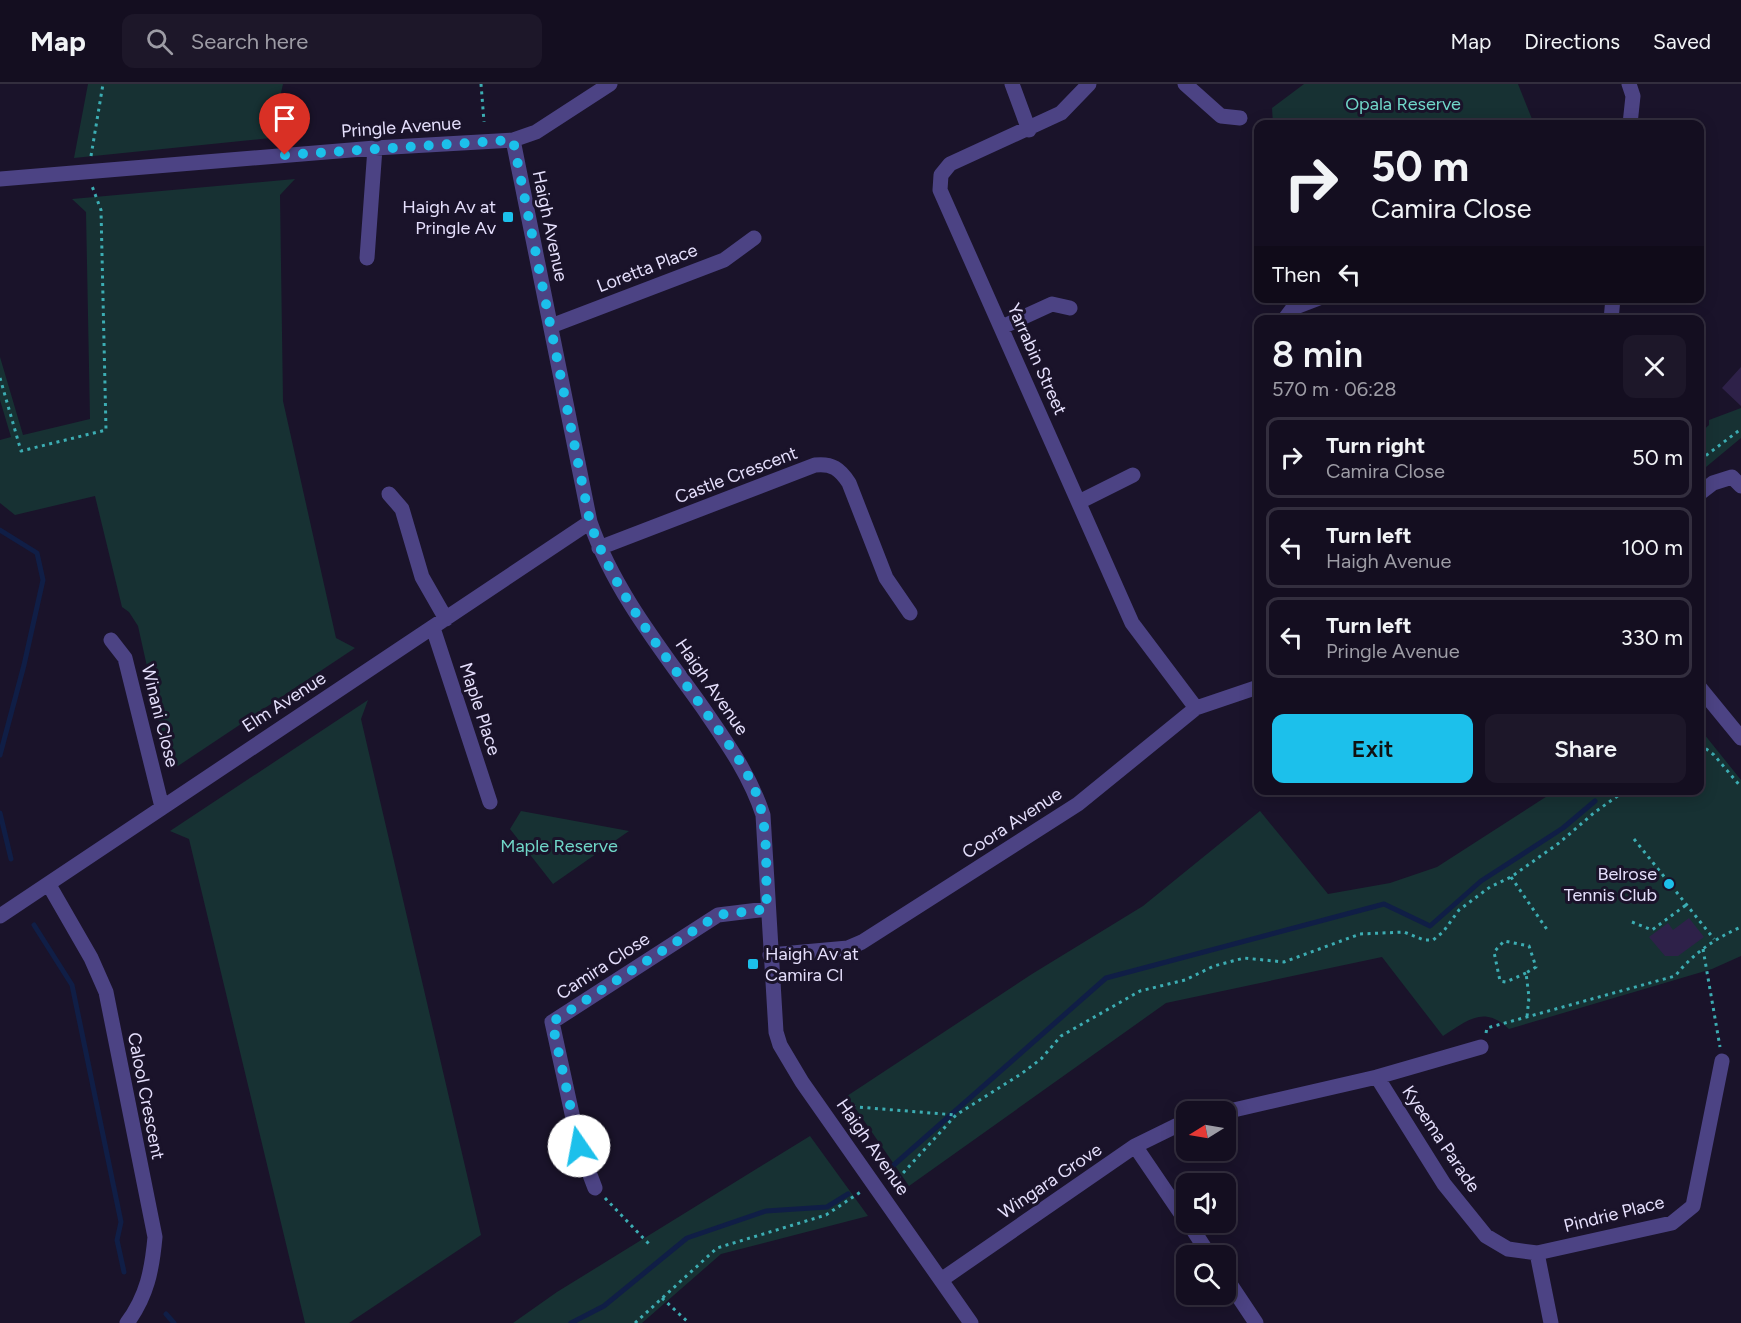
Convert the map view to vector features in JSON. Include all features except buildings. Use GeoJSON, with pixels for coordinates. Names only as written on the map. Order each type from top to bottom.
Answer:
{"type":"FeatureCollection","features":[{"type":"Feature","properties":{"kind":"street","name":"Pringle Avenue"},"geometry":{"type":"LineString","coordinates":[[0,179],[375,148],[513,140],[536,132],[610,84]]}},
{"type":"Feature","properties":{"kind":"street"},"geometry":{"type":"LineString","coordinates":[[1012,84],[1029,130]]}},
{"type":"Feature","properties":{"kind":"street","name":"Yarrabin Street"},"geometry":{"type":"LineString","coordinates":[[1089,84],[1061,113],[1029,130],[950,164],[941,175],[940,190],[950,217],[1002,327],[1132,623],[1196,708]]}},
{"type":"Feature","properties":{"kind":"street"},"geometry":{"type":"LineString","coordinates":[[1185,84],[1221,116],[1240,118]]}},
{"type":"Feature","properties":{"kind":"street"},"geometry":{"type":"LineString","coordinates":[[1629,84],[1633,96],[1630,120]]}},
{"type":"Feature","properties":{"kind":"street","name":"Haigh Avenue"},"geometry":{"type":"LineString","coordinates":[[513,140],[590,522],[599,548],[625,597],[735,755],[754,788],[763,815],[770,955],[776,1032],[780,1045],[802,1082],[971,1323]]}},
{"type":"Feature","properties":{"kind":"street"},"geometry":{"type":"LineString","coordinates":[[367,258],[375,148]]}},
{"type":"Feature","properties":{"kind":"street","name":"Loretta Place"},"geometry":{"type":"LineString","coordinates":[[551,326],[724,260],[754,238]]}},
{"type":"Feature","properties":{"kind":"street"},"geometry":{"type":"LineString","coordinates":[[1288,315],[1293,308],[1306,303]]}},
{"type":"Feature","properties":{"kind":"street"},"geometry":{"type":"LineString","coordinates":[[1002,327],[1052,304],[1070,308]]}},
{"type":"Feature","properties":{"kind":"street","name":"Castle Crescent"},"geometry":{"type":"LineString","coordinates":[[599,548],[815,465],[827,464],[841,470],[849,483],[886,578],[909,613]]}},
{"type":"Feature","properties":{"kind":"street"},"geometry":{"type":"LineString","coordinates":[[1078,502],[1133,475]]}},
{"type":"Feature","properties":{"kind":"street"},"geometry":{"type":"LineString","coordinates":[[1704,490],[1713,483],[1732,477],[1741,486]]}},
{"type":"Feature","properties":{"kind":"street"},"geometry":{"type":"LineString","coordinates":[[389,494],[402,508],[422,577],[446,619]]}},
{"type":"Feature","properties":{"kind":"street","name":"Elm Avenue"},"geometry":{"type":"LineString","coordinates":[[0,916],[590,522]]}},
{"type":"Feature","properties":{"kind":"street","name":"Maple Place"},"geometry":{"type":"LineString","coordinates":[[433,628],[490,802]]}},
{"type":"Feature","properties":{"kind":"street","name":"Winani Close"},"geometry":{"type":"LineString","coordinates":[[111,640],[125,658],[162,807]]}},
{"type":"Feature","properties":{"kind":"street","name":"Coora Avenue"},"geometry":{"type":"LineString","coordinates":[[770,955],[848,948],[862,942],[1069,810],[1196,708],[1254,688]]}},
{"type":"Feature","properties":{"kind":"street"},"geometry":{"type":"LineString","coordinates":[[1704,693],[1741,738]]}},
{"type":"Feature","properties":{"kind":"street","name":"Calool Crescent"},"geometry":{"type":"LineString","coordinates":[[49,885],[86,950],[105,992],[155,1237],[152,1273],[139,1308],[127,1323]]}},
{"type":"Feature","properties":{"kind":"street","name":"Camira Close"},"geometry":{"type":"LineString","coordinates":[[595,1188],[579,1146],[552,1022],[718,915],[767,909]]}},
{"type":"Feature","properties":{"kind":"street"},"geometry":{"type":"LineString","coordinates":[[1236,1109],[1377,1077],[1482,1047]]}},
{"type":"Feature","properties":{"kind":"street","name":"Pindrie Place"},"geometry":{"type":"LineString","coordinates":[[1537,1253],[1672,1223],[1693,1206],[1722,1061]]}},
{"type":"Feature","properties":{"kind":"street","name":"Kyeema Parade"},"geometry":{"type":"LineString","coordinates":[[1377,1077],[1444,1184],[1486,1236],[1508,1249],[1537,1253]]}},
{"type":"Feature","properties":{"kind":"street","name":"Wingara Grove"},"geometry":{"type":"LineString","coordinates":[[940,1280],[1136,1146],[1176,1126]]}},
{"type":"Feature","properties":{"kind":"street"},"geometry":{"type":"LineString","coordinates":[[1136,1146],[1176,1206]]}},
{"type":"Feature","properties":{"kind":"street"},"geometry":{"type":"LineString","coordinates":[[1537,1253],[1551,1323]]}},
{"type":"Feature","properties":{"kind":"street"},"geometry":{"type":"LineString","coordinates":[[1236,1293],[1256,1323]]}},
{"type":"Feature","properties":{"kind":"path"},"geometry":{"type":"LineString","coordinates":[[0,378],[21,451],[106,430],[101,210],[88,171],[103,84]]}},
{"type":"Feature","properties":{"kind":"path"},"geometry":{"type":"LineString","coordinates":[[481,84],[484,122]]}},
{"type":"Feature","properties":{"kind":"path"},"geometry":{"type":"LineString","coordinates":[[1704,457],[1741,429]]}},
{"type":"Feature","properties":{"kind":"path"},"geometry":{"type":"LineString","coordinates":[[1704,747],[1714,755],[1741,787]]}},
{"type":"Feature","properties":{"kind":"path"},"geometry":{"type":"LineString","coordinates":[[635,1323],[717,1248],[826,1215],[879,1189],[956,1115],[1041,1059],[1061,1036],[1140,991],[1185,980],[1214,966],[1244,958],[1284,962],[1360,934],[1404,932],[1424,940],[1433,940],[1443,932],[1459,910],[1490,886],[1511,876],[1619,795]]}},
{"type":"Feature","properties":{"kind":"path"},"geometry":{"type":"LineString","coordinates":[[1634,839],[1714,939]]}},
{"type":"Feature","properties":{"kind":"path"},"geometry":{"type":"LineString","coordinates":[[1511,876],[1548,931]]}},
{"type":"Feature","properties":{"kind":"path"},"geometry":{"type":"LineString","coordinates":[[1632,922],[1652,930],[1686,905]]}},
{"type":"Feature","properties":{"kind":"path"},"geometry":{"type":"LineString","coordinates":[[1482,1047],[1488,1028],[1675,976],[1689,959],[1714,939],[1741,927]]}},
{"type":"Feature","properties":{"kind":"path"},"geometry":{"type":"LineString","coordinates":[[1504,941],[1529,946],[1536,967],[1526,973],[1506,982],[1500,981],[1494,952],[1504,941]]}},
{"type":"Feature","properties":{"kind":"path"},"geometry":{"type":"LineString","coordinates":[[1703,949],[1722,1061]]}},
{"type":"Feature","properties":{"kind":"path"},"geometry":{"type":"LineString","coordinates":[[1526,973],[1529,997],[1527,1017]]}},
{"type":"Feature","properties":{"kind":"path"},"geometry":{"type":"LineString","coordinates":[[845,1106],[956,1115]]}},
{"type":"Feature","properties":{"kind":"path"},"geometry":{"type":"LineString","coordinates":[[595,1188],[649,1244]]}},
{"type":"Feature","properties":{"kind":"path"},"geometry":{"type":"LineString","coordinates":[[662,1298],[688,1323]]}},
{"type":"Feature","properties":{"kind":"green space"},"geometry":{"type":"Polygon","coordinates":[[[88,84],[283,84],[271,138],[74,158],[88,84]]]}},
{"type":"Feature","properties":{"kind":"green space","name":"Opala Reserve"},"geometry":{"type":"Polygon","coordinates":[[[1304,84],[1518,84],[1532,120],[1273,120],[1272,108],[1304,84]]]}},
{"type":"Feature","properties":{"kind":"green space"},"geometry":{"type":"Polygon","coordinates":[[[295,179],[280,195],[283,401],[336,638],[355,648],[178,766],[168,761],[138,626],[129,612],[122,607],[95,496],[15,515],[0,503],[0,440],[11,437],[0,400],[0,357],[23,435],[90,419],[86,212],[72,199],[295,179]]]}},
{"type":"Feature","properties":{"kind":"green space"},"geometry":{"type":"Polygon","coordinates":[[[1741,408],[1741,438],[1704,469],[1704,429],[1709,425],[1709,420],[1741,408]]]}},
{"type":"Feature","properties":{"kind":"green space"},"geometry":{"type":"Polygon","coordinates":[[[368,700],[361,719],[481,1235],[349,1323],[305,1323],[189,839],[170,831],[368,700]]]}},
{"type":"Feature","properties":{"kind":"green space"},"geometry":{"type":"Polygon","coordinates":[[[1704,734],[1741,780],[1741,956],[1712,969],[1509,1029],[1500,1022],[1484,1016],[1468,1020],[1443,1036],[1382,957],[1166,1003],[909,1186],[847,1096],[1032,974],[1143,906],[1260,811],[1328,894],[1390,883],[1437,867],[1549,795],[1704,795],[1704,734]]]}},
{"type":"Feature","properties":{"kind":"green space","name":"Maple Reserve"},"geometry":{"type":"Polygon","coordinates":[[[521,811],[629,831],[553,884],[510,829],[521,811]]]}},
{"type":"Feature","properties":{"kind":"green space"},"geometry":{"type":"Polygon","coordinates":[[[810,1136],[868,1216],[721,1254],[642,1323],[513,1323],[557,1292],[810,1136]]]}},
{"type":"Feature","properties":{"kind":"waterway"},"geometry":{"type":"LineString","coordinates":[[0,530],[37,553],[43,580],[24,665],[0,755]]}},
{"type":"Feature","properties":{"kind":"waterway"},"geometry":{"type":"LineString","coordinates":[[887,1171],[1106,978],[1384,904],[1430,926],[1481,881],[1563,828],[1595,801]]}},
{"type":"Feature","properties":{"kind":"waterway"},"geometry":{"type":"LineString","coordinates":[[0,813],[11,859]]}},
{"type":"Feature","properties":{"kind":"waterway"},"geometry":{"type":"LineString","coordinates":[[34,925],[72,985],[121,1222],[117,1240],[124,1272]]}},
{"type":"Feature","properties":{"kind":"waterway"},"geometry":{"type":"LineString","coordinates":[[571,1323],[604,1306],[687,1238],[766,1211],[827,1207],[848,1194]]}},
{"type":"Feature","properties":{"kind":"waterway"},"geometry":{"type":"LineString","coordinates":[[166,1314],[174,1323]]}},
{"type":"Feature","properties":{"kind":"place","name":"Haigh Av at Pringle Av"},"geometry":{"type":"Point","coordinates":[508,217]}},
{"type":"Feature","properties":{"kind":"place","name":"Belrose Tennis Club"},"geometry":{"type":"Point","coordinates":[1669,884]}},
{"type":"Feature","properties":{"kind":"place","name":"Haigh Av at Camira Cl"},"geometry":{"type":"Point","coordinates":[753,964]}},
{"type":"Feature","properties":{"kind":"route"},"geometry":{"type":"LineString","coordinates":[[285,155],[513,140],[590,522],[599,548],[625,597],[735,755],[754,788],[763,815],[767,909],[718,915],[552,1022],[579,1146]]}}]}
